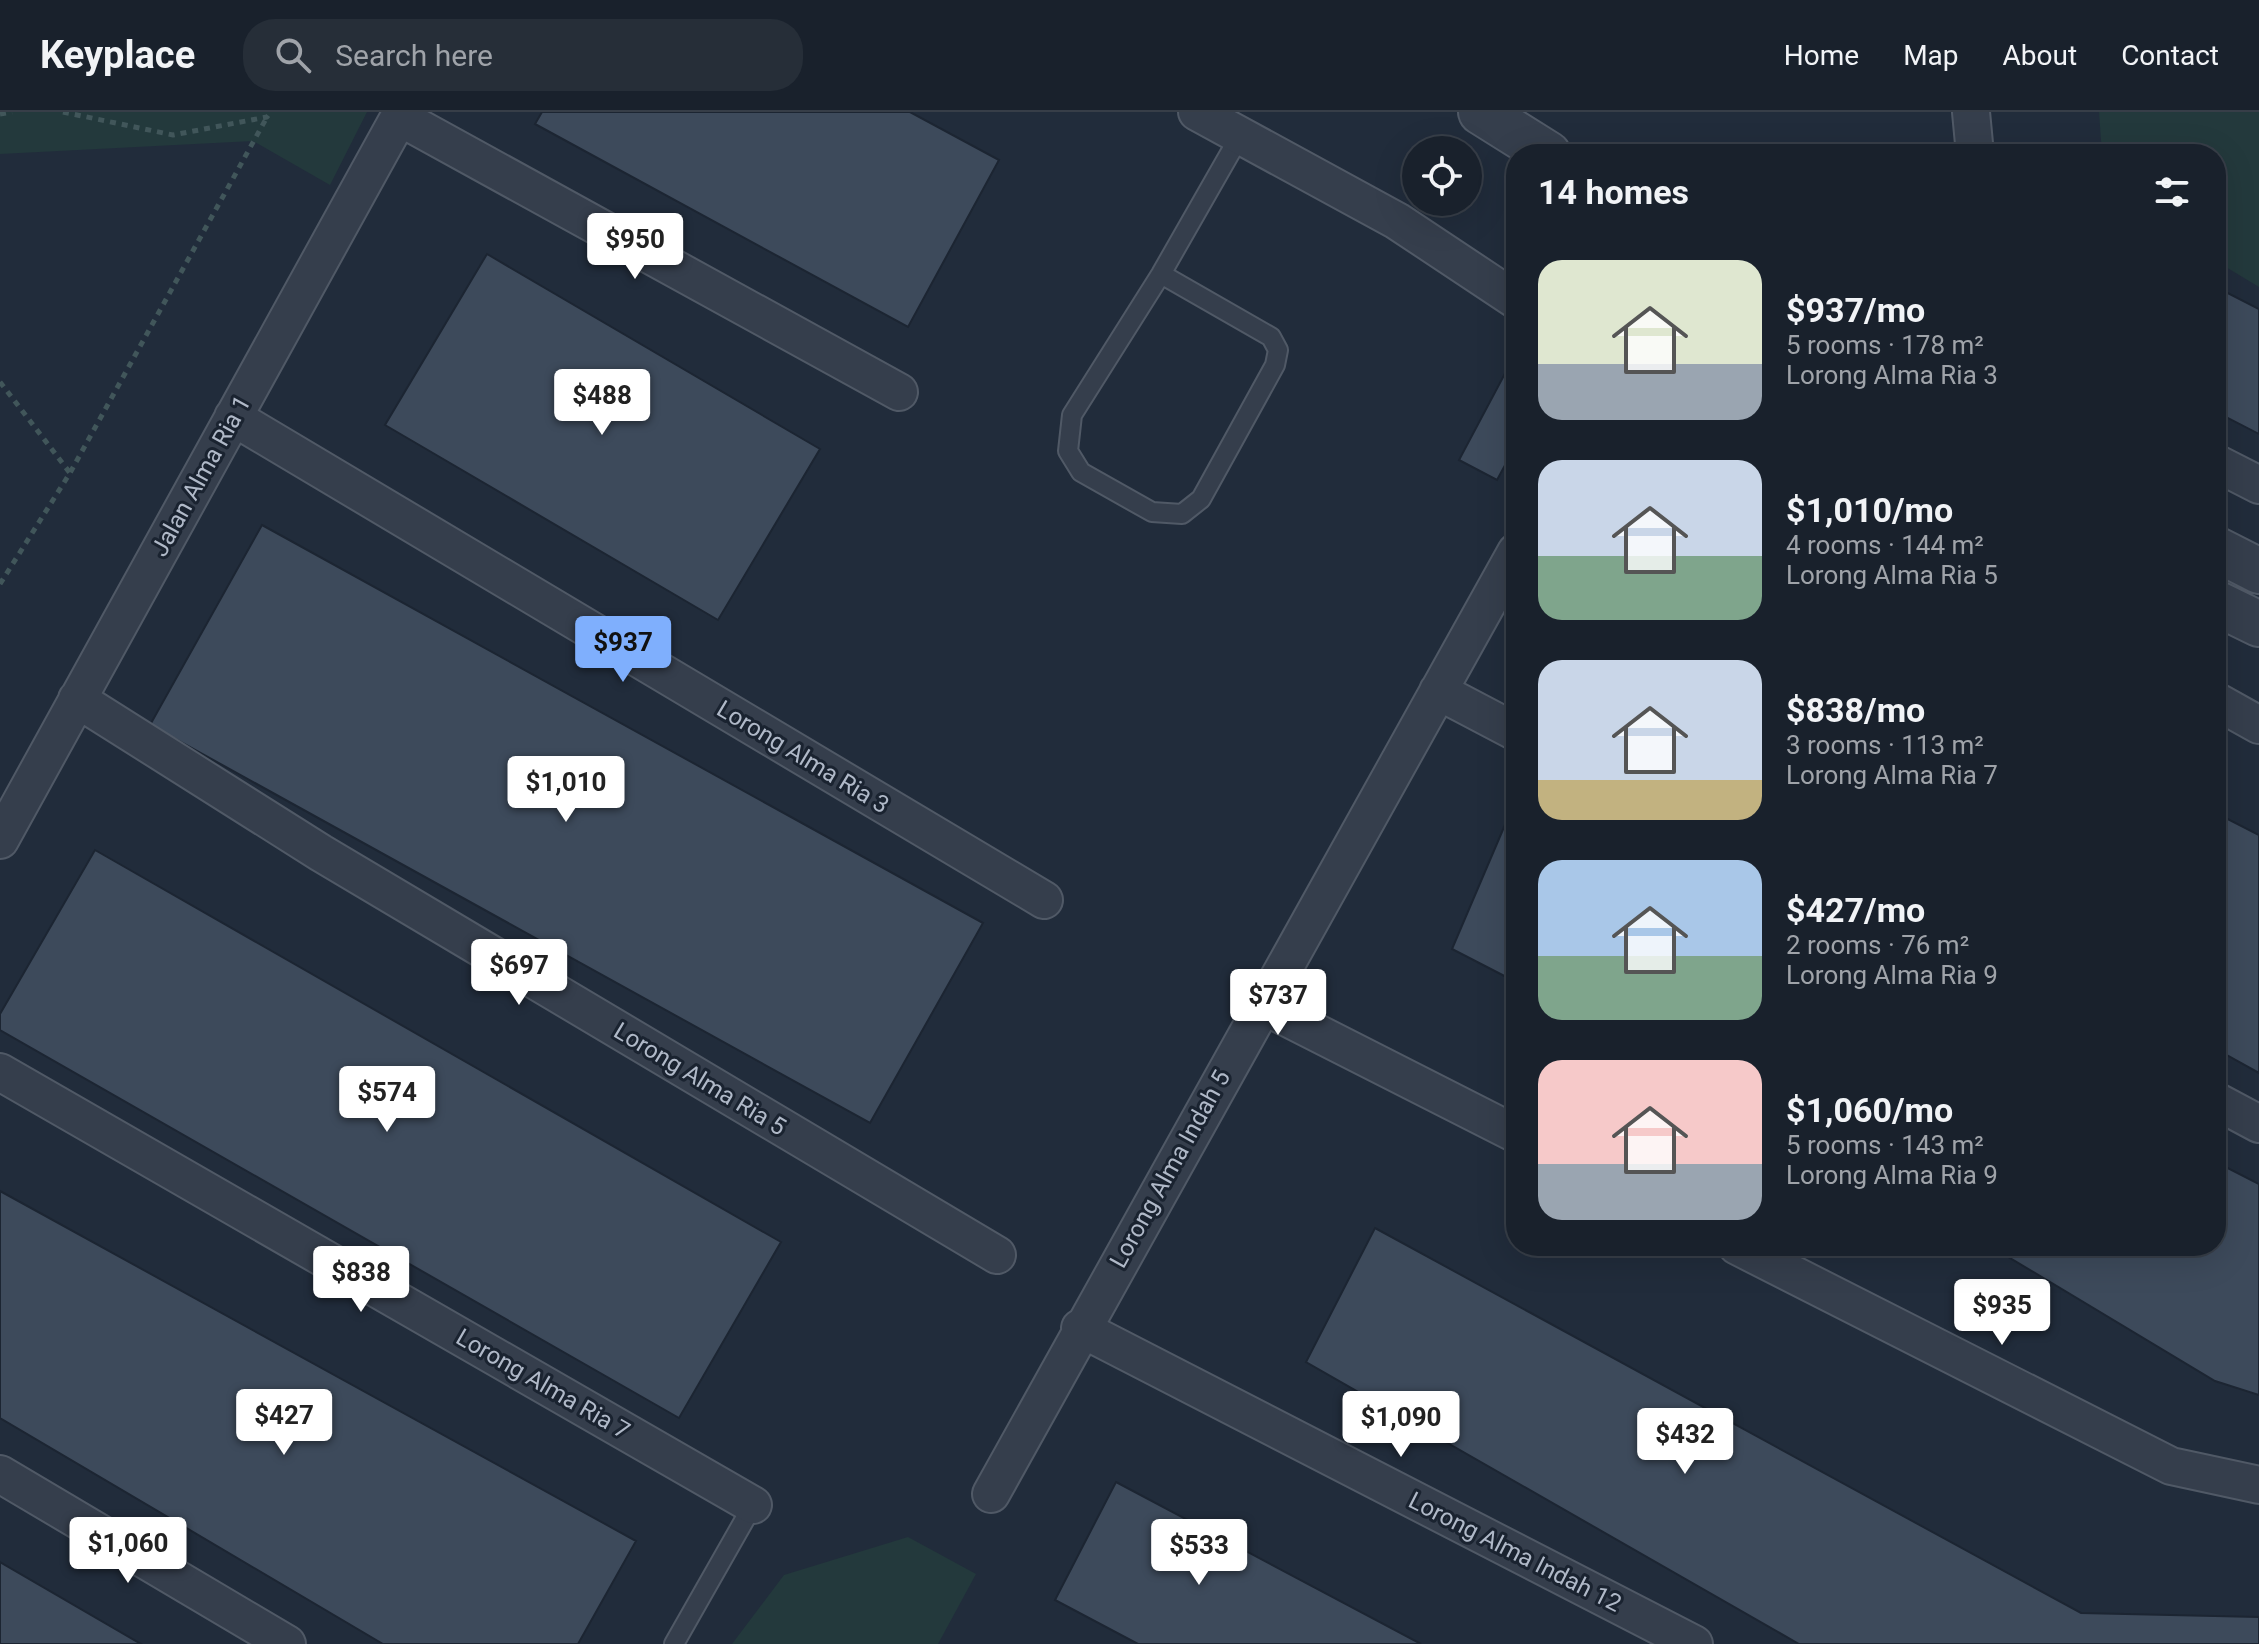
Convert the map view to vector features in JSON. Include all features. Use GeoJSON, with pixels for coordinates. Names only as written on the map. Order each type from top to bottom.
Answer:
{"type":"FeatureCollection","features":[{"type":"Feature","properties":{"kind":"street"},"geometry":{"type":"LineString","coordinates":[[1197,112],[1397,221],[1506,293]]}},
{"type":"Feature","properties":{"kind":"street"},"geometry":{"type":"LineString","coordinates":[[1481,112],[1532,144]]}},
{"type":"Feature","properties":{"kind":"street"},"geometry":{"type":"LineString","coordinates":[[1971,112],[1974,144]]}},
{"type":"Feature","properties":{"kind":"street"},"geometry":{"type":"LineString","coordinates":[[401,114],[899,392]]}},
{"type":"Feature","properties":{"kind":"street","name":"Jalan Alma Ria 1"},"geometry":{"type":"LineString","coordinates":[[0,840],[401,114]]}},
{"type":"Feature","properties":{"kind":"street","name":"Lorong Alma Ria 3"},"geometry":{"type":"LineString","coordinates":[[233,417],[1044,900]]}},
{"type":"Feature","properties":{"kind":"street"},"geometry":{"type":"LineString","coordinates":[[2226,468],[2259,485]]}},
{"type":"Feature","properties":{"kind":"street"},"geometry":{"type":"LineString","coordinates":[[2226,554],[2259,571]]}},
{"type":"Feature","properties":{"kind":"street","name":"Lorong Alma Indah 5"},"geometry":{"type":"LineString","coordinates":[[991,1494],[1080,1328],[1506,570]]}},
{"type":"Feature","properties":{"kind":"street"},"geometry":{"type":"LineString","coordinates":[[2226,608],[2259,624]]}},
{"type":"Feature","properties":{"kind":"street"},"geometry":{"type":"LineString","coordinates":[[1438,691],[1506,727]]}},
{"type":"Feature","properties":{"kind":"street","name":"Lorong Alma Ria 5"},"geometry":{"type":"LineString","coordinates":[[77,699],[321,853],[997,1255]]}},
{"type":"Feature","properties":{"kind":"street"},"geometry":{"type":"LineString","coordinates":[[2226,707],[2259,725]]}},
{"type":"Feature","properties":{"kind":"street"},"geometry":{"type":"LineString","coordinates":[[1262,1005],[1506,1129]]}},
{"type":"Feature","properties":{"kind":"street","name":"Lorong Alma Ria 7"},"geometry":{"type":"LineString","coordinates":[[0,1072],[753,1505]]}},
{"type":"Feature","properties":{"kind":"street"},"geometry":{"type":"LineString","coordinates":[[2226,1106],[2259,1124]]}},
{"type":"Feature","properties":{"kind":"street"},"geometry":{"type":"LineString","coordinates":[[1757,1256],[2171,1466],[2259,1485]]}},
{"type":"Feature","properties":{"kind":"street","name":"Lorong Alma Indah 12"},"geometry":{"type":"LineString","coordinates":[[1080,1328],[1694,1644]]}},
{"type":"Feature","properties":{"kind":"street"},"geometry":{"type":"LineString","coordinates":[[0,1474],[287,1644]]}},
{"type":"Feature","properties":{"kind":"lane"},"geometry":{"type":"LineString","coordinates":[[1161,274],[1271,337],[1278,350],[1275,365],[1201,499],[1182,514],[1152,512],[1081,472],[1068,451],[1072,415],[1161,274],[1241,134]]}},
{"type":"Feature","properties":{"kind":"lane"},"geometry":{"type":"LineString","coordinates":[[674,1644],[753,1505]]}},
{"type":"Feature","properties":{"kind":"path"},"geometry":{"type":"LineString","coordinates":[[0,114],[12,112]]}},
{"type":"Feature","properties":{"kind":"path"},"geometry":{"type":"LineString","coordinates":[[63,112],[173,135],[269,114]]}},
{"type":"Feature","properties":{"kind":"path"},"geometry":{"type":"LineString","coordinates":[[0,584],[70,473],[269,114]]}},
{"type":"Feature","properties":{"kind":"path"},"geometry":{"type":"LineString","coordinates":[[0,382],[70,473]]}},
{"type":"Feature","properties":{"kind":"green space"},"geometry":{"type":"Polygon","coordinates":[[[0,112],[367,112],[330,185],[253,141],[0,154],[0,112]]]}},
{"type":"Feature","properties":{"kind":"green space"},"geometry":{"type":"Polygon","coordinates":[[[2099,112],[2259,112],[2259,287],[2226,267],[2226,144],[2101,144],[2099,112]]]}},
{"type":"Feature","properties":{"kind":"green space"},"geometry":{"type":"Polygon","coordinates":[[[908,1537],[976,1574],[938,1644],[732,1644],[784,1575],[908,1537]]]}},
{"type":"Feature","properties":{"kind":"building"},"geometry":{"type":"Polygon","coordinates":[[[542,112],[910,112],[999,160],[908,327],[535,124],[542,112]]]}},
{"type":"Feature","properties":{"kind":"building"},"geometry":{"type":"Polygon","coordinates":[[[487,254],[820,449],[718,620],[385,425],[487,254]]]}},
{"type":"Feature","properties":{"kind":"building"},"geometry":{"type":"Polygon","coordinates":[[[2226,292],[2259,309],[2259,434],[2226,417],[2226,292]]]}},
{"type":"Feature","properties":{"kind":"building"},"geometry":{"type":"Polygon","coordinates":[[[1506,372],[1506,463],[1497,480],[1459,460],[1506,372]]]}},
{"type":"Feature","properties":{"kind":"building"},"geometry":{"type":"Polygon","coordinates":[[[262,525],[983,923],[870,1123],[150,725],[262,525]]]}},
{"type":"Feature","properties":{"kind":"building"},"geometry":{"type":"Polygon","coordinates":[[[2226,818],[2259,835],[2259,1073],[2226,1055],[2226,818]]]}},
{"type":"Feature","properties":{"kind":"building"},"geometry":{"type":"Polygon","coordinates":[[[1506,822],[1506,977],[1452,949],[1506,822]]]}},
{"type":"Feature","properties":{"kind":"building"},"geometry":{"type":"Polygon","coordinates":[[[95,850],[781,1242],[679,1418],[0,1030],[0,1014],[95,850]]]}},
{"type":"Feature","properties":{"kind":"building"},"geometry":{"type":"Polygon","coordinates":[[[2226,1167],[2259,1184],[2259,1395],[2215,1381],[2007,1256],[2226,1256],[2226,1167]]]}},
{"type":"Feature","properties":{"kind":"building"},"geometry":{"type":"Polygon","coordinates":[[[0,1191],[636,1541],[578,1644],[383,1644],[0,1418],[0,1191]]]}},
{"type":"Feature","properties":{"kind":"building"},"geometry":{"type":"Polygon","coordinates":[[[1375,1228],[2081,1613],[2259,1617],[2259,1644],[1799,1644],[1306,1362],[1375,1228]]]}},
{"type":"Feature","properties":{"kind":"building"},"geometry":{"type":"Polygon","coordinates":[[[1116,1482],[1421,1644],[1138,1644],[1055,1600],[1116,1482]]]}},
{"type":"Feature","properties":{"kind":"building"},"geometry":{"type":"Polygon","coordinates":[[[0,1562],[141,1644],[0,1644],[0,1562]]]}}]}
